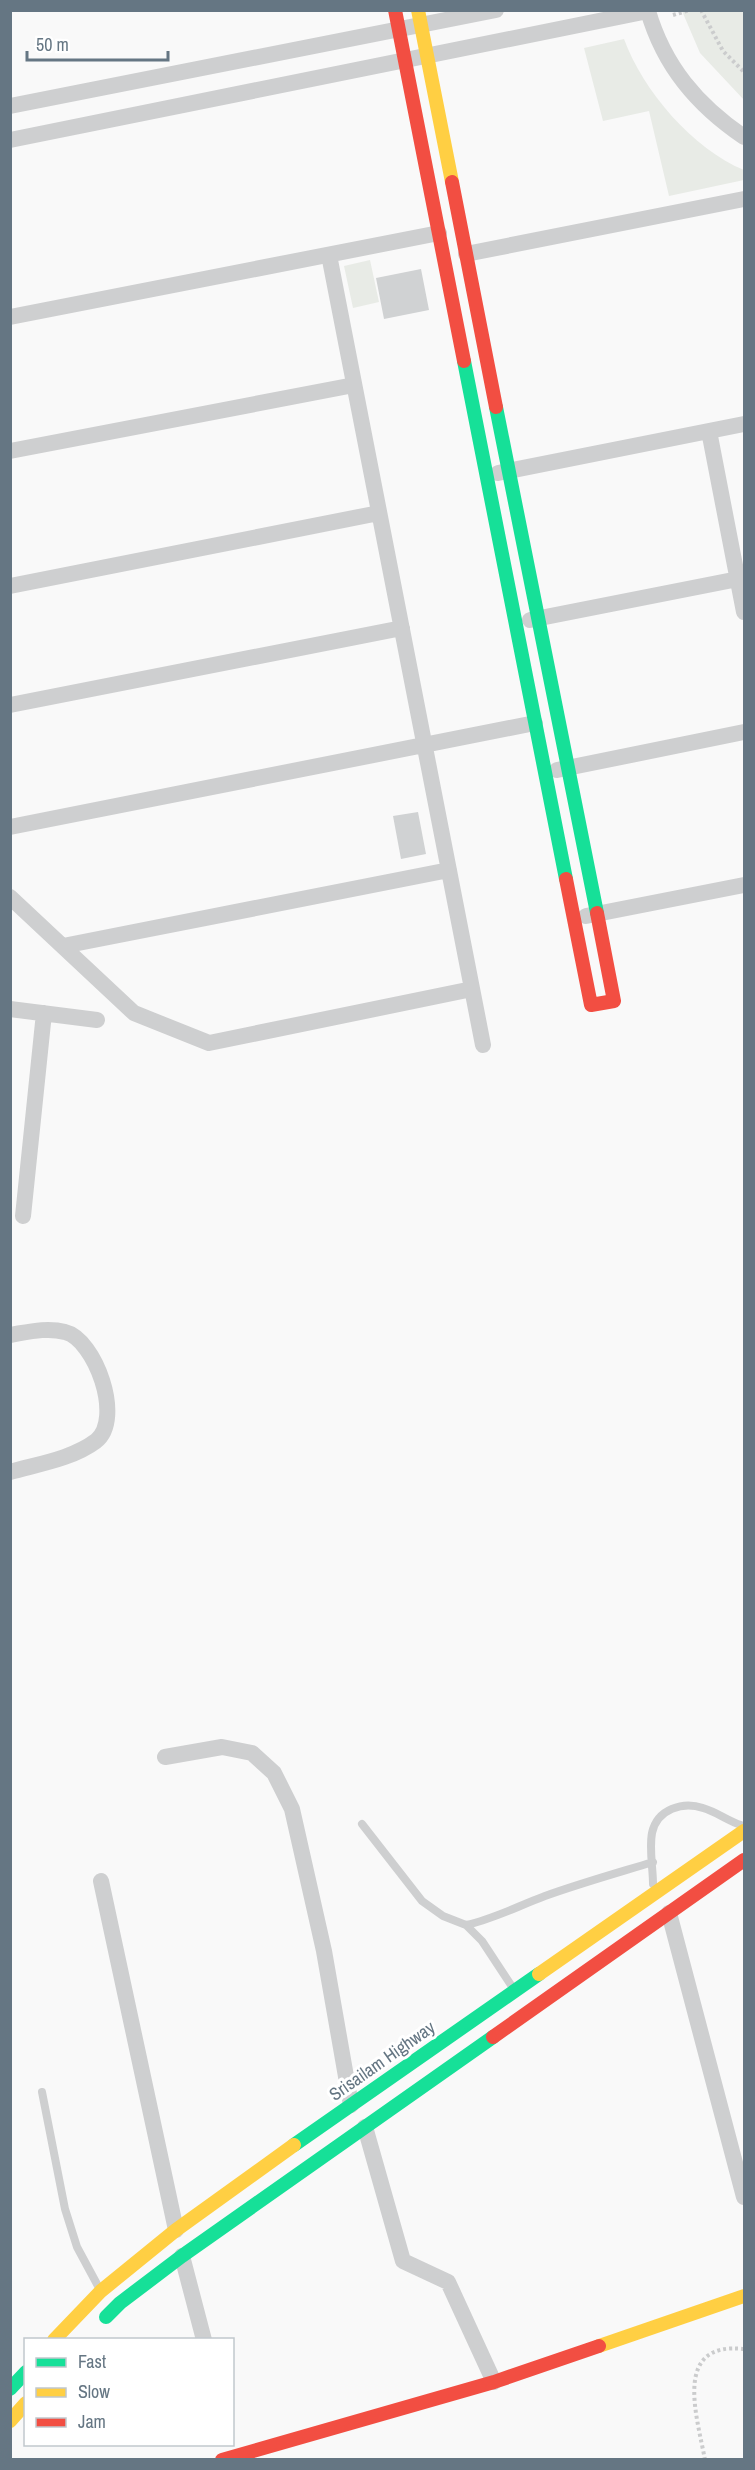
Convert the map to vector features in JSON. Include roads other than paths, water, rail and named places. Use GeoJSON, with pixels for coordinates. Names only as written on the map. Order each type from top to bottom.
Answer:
{"type":"FeatureCollection","features":[{"type":"Feature","properties":{"kind":"main road"},"geometry":{"type":"LineString","coordinates":[[395,10],[591,1005],[614,1001],[419,18]]}},
{"type":"Feature","properties":{"kind":"main road","name":"Srisailam Highway"},"geometry":{"type":"LineString","coordinates":[[56,2338],[101,2291],[176,2230],[744,1831]]}},
{"type":"Feature","properties":{"kind":"main road"},"geometry":{"type":"LineString","coordinates":[[98,2325],[120,2303],[182,2256],[744,1860]]}},
{"type":"Feature","properties":{"kind":"main road"},"geometry":{"type":"LineString","coordinates":[[229,2453],[494,2382],[744,2296]]}},
{"type":"Feature","properties":{"kind":"main road"},"geometry":{"type":"LineString","coordinates":[[10,2389],[24,2374]]}},
{"type":"Feature","properties":{"kind":"main road"},"geometry":{"type":"LineString","coordinates":[[10,2421],[24,2405]]}},
{"type":"Feature","properties":{"kind":"street"},"geometry":{"type":"LineString","coordinates":[[10,106],[399,29],[419,18],[496,10]]}},
{"type":"Feature","properties":{"kind":"street"},"geometry":{"type":"LineString","coordinates":[[10,140],[648,10],[656,37],[673,69],[695,98],[721,121],[744,137]]}},
{"type":"Feature","properties":{"kind":"street"},"geometry":{"type":"LineString","coordinates":[[466,254],[744,199]]}},
{"type":"Feature","properties":{"kind":"street"},"geometry":{"type":"LineString","coordinates":[[10,317],[439,233]]}},
{"type":"Feature","properties":{"kind":"street"},"geometry":{"type":"LineString","coordinates":[[329,255],[483,1045]]}},
{"type":"Feature","properties":{"kind":"street"},"geometry":{"type":"LineString","coordinates":[[10,451],[354,385]]}},
{"type":"Feature","properties":{"kind":"street"},"geometry":{"type":"LineString","coordinates":[[486,475],[744,424]]}},
{"type":"Feature","properties":{"kind":"street"},"geometry":{"type":"LineString","coordinates":[[709,431],[744,612]]}},
{"type":"Feature","properties":{"kind":"street"},"geometry":{"type":"LineString","coordinates":[[10,586],[379,513]]}},
{"type":"Feature","properties":{"kind":"street"},"geometry":{"type":"LineString","coordinates":[[516,623],[738,579]]}},
{"type":"Feature","properties":{"kind":"street"},"geometry":{"type":"LineString","coordinates":[[10,705],[402,628]]}},
{"type":"Feature","properties":{"kind":"street"},"geometry":{"type":"LineString","coordinates":[[10,827],[535,723]]}},
{"type":"Feature","properties":{"kind":"street"},"geometry":{"type":"LineString","coordinates":[[545,772],[744,732]]}},
{"type":"Feature","properties":{"kind":"street"},"geometry":{"type":"LineString","coordinates":[[63,946],[449,870]]}},
{"type":"Feature","properties":{"kind":"street"},"geometry":{"type":"LineString","coordinates":[[574,919],[744,885]]}},
{"type":"Feature","properties":{"kind":"street"},"geometry":{"type":"LineString","coordinates":[[10,897],[134,1012],[209,1043],[472,989]]}},
{"type":"Feature","properties":{"kind":"street"},"geometry":{"type":"LineString","coordinates":[[10,1009],[98,1020]]}},
{"type":"Feature","properties":{"kind":"street"},"geometry":{"type":"LineString","coordinates":[[22,1216],[44,1013]]}},
{"type":"Feature","properties":{"kind":"street"},"geometry":{"type":"LineString","coordinates":[[10,1335],[43,1330],[67,1332],[81,1343],[95,1365],[108,1401],[108,1425],[97,1440],[67,1456],[10,1472]]}},
{"type":"Feature","properties":{"kind":"street"},"geometry":{"type":"LineString","coordinates":[[165,1756],[222,1747],[252,1754],[274,1773],[292,1809],[324,1951],[351,2105]]}},
{"type":"Feature","properties":{"kind":"street"},"geometry":{"type":"LineString","coordinates":[[101,1881],[176,2230]]}},
{"type":"Feature","properties":{"kind":"street"},"geometry":{"type":"LineString","coordinates":[[669,1913],[744,2197]]}},
{"type":"Feature","properties":{"kind":"street"},"geometry":{"type":"LineString","coordinates":[[365,2127],[403,2261],[448,2282],[494,2382]]}},
{"type":"Feature","properties":{"kind":"street"},"geometry":{"type":"LineString","coordinates":[[182,2256],[203,2338]]}},
{"type":"Feature","properties":{"kind":"lane"},"geometry":{"type":"LineString","coordinates":[[653,1894],[652,1833],[665,1812],[677,1806],[692,1805],[705,1808],[744,1827]]}},
{"type":"Feature","properties":{"kind":"lane"},"geometry":{"type":"LineString","coordinates":[[362,1824],[422,1901],[443,1916],[466,1925],[482,1941],[514,1991]]}},
{"type":"Feature","properties":{"kind":"lane"},"geometry":{"type":"LineString","coordinates":[[466,1925],[505,1914],[543,1897],[602,1876],[653,1862]]}},
{"type":"Feature","properties":{"kind":"lane"},"geometry":{"type":"LineString","coordinates":[[42,2092],[65,2210],[78,2247],[101,2291]]}}]}
